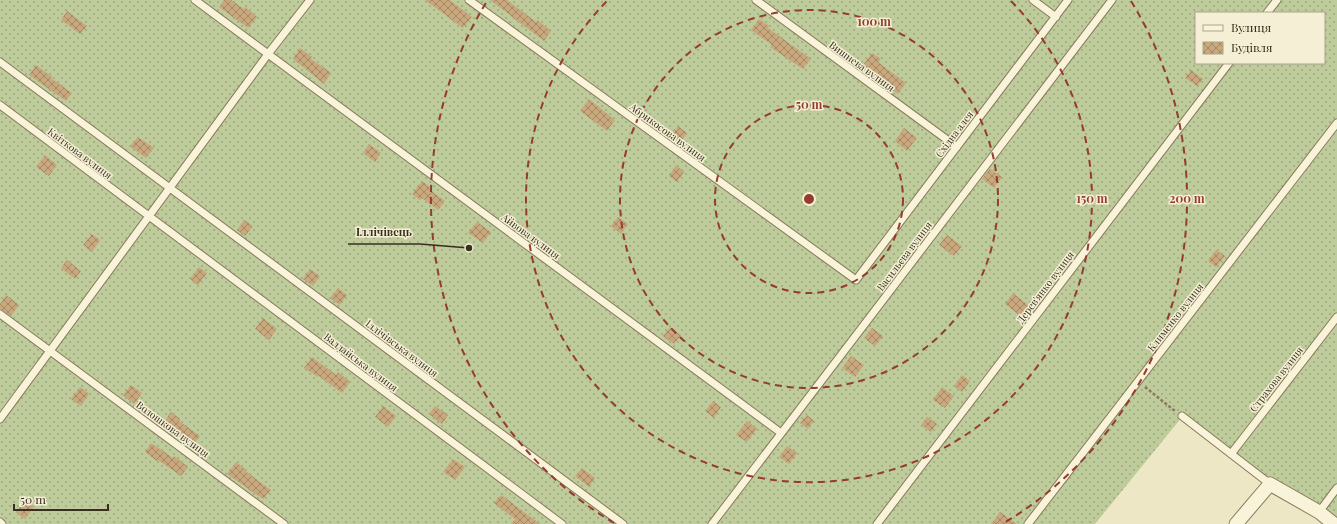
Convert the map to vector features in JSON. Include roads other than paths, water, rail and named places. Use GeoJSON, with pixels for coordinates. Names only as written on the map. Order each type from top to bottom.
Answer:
{"type":"FeatureCollection","features":[{"type":"Feature","properties":{"kind":"street"},"geometry":{"type":"LineString","coordinates":[[1236,524],[1270,484],[1318,512],[1334,524]]}},
{"type":"Feature","properties":{"kind":"lane","name":"Айвова вулиця"},"geometry":{"type":"LineString","coordinates":[[195,0],[781,434]]}},
{"type":"Feature","properties":{"kind":"lane"},"geometry":{"type":"LineString","coordinates":[[0,419],[268,54],[310,0]]}},
{"type":"Feature","properties":{"kind":"lane","name":"Абрикосова вулиця"},"geometry":{"type":"LineString","coordinates":[[469,0],[856,280]]}},
{"type":"Feature","properties":{"kind":"lane","name":"Вишнева вулиця"},"geometry":{"type":"LineString","coordinates":[[756,0],[957,147]]}},
{"type":"Feature","properties":{"kind":"lane"},"geometry":{"type":"LineString","coordinates":[[1032,0],[1056,17]]}},
{"type":"Feature","properties":{"kind":"lane","name":"Східна алея"},"geometry":{"type":"LineString","coordinates":[[856,280],[1068,0]]}},
{"type":"Feature","properties":{"kind":"lane","name":"Васильєва вулиця"},"geometry":{"type":"LineString","coordinates":[[712,524],[1112,0]]}},
{"type":"Feature","properties":{"kind":"lane"},"geometry":{"type":"LineString","coordinates":[[1268,12],[1277,0]]}},
{"type":"Feature","properties":{"kind":"lane","name":"Іллічівська вулиця"},"geometry":{"type":"LineString","coordinates":[[0,62],[623,524]]}},
{"type":"Feature","properties":{"kind":"lane","name":"Дерев'янко вулиця"},"geometry":{"type":"LineString","coordinates":[[877,524],[1228,64]]}},
{"type":"Feature","properties":{"kind":"lane","name":"Квіткова вулиця"},"geometry":{"type":"LineString","coordinates":[[0,105],[149,216]]}},
{"type":"Feature","properties":{"kind":"lane","name":"Клименко вулиця"},"geometry":{"type":"LineString","coordinates":[[1028,524],[1337,123]]}},
{"type":"Feature","properties":{"kind":"lane","name":"Валдайська вулиця"},"geometry":{"type":"LineString","coordinates":[[149,216],[562,524]]}},
{"type":"Feature","properties":{"kind":"lane","name":"Волошкова вулиця"},"geometry":{"type":"LineString","coordinates":[[0,314],[284,524]]}},
{"type":"Feature","properties":{"kind":"lane","name":"Страхова вулиця"},"geometry":{"type":"LineString","coordinates":[[1231,454],[1337,317]]}},
{"type":"Feature","properties":{"kind":"lane"},"geometry":{"type":"LineString","coordinates":[[1182,416],[1270,484]]}},
{"type":"Feature","properties":{"kind":"lane"},"geometry":{"type":"LineString","coordinates":[[1318,512],[1337,488]]}},
{"type":"Feature","properties":{"kind":"place","name":"Іллічівець"},"geometry":{"type":"Point","coordinates":[469,248]}}]}
